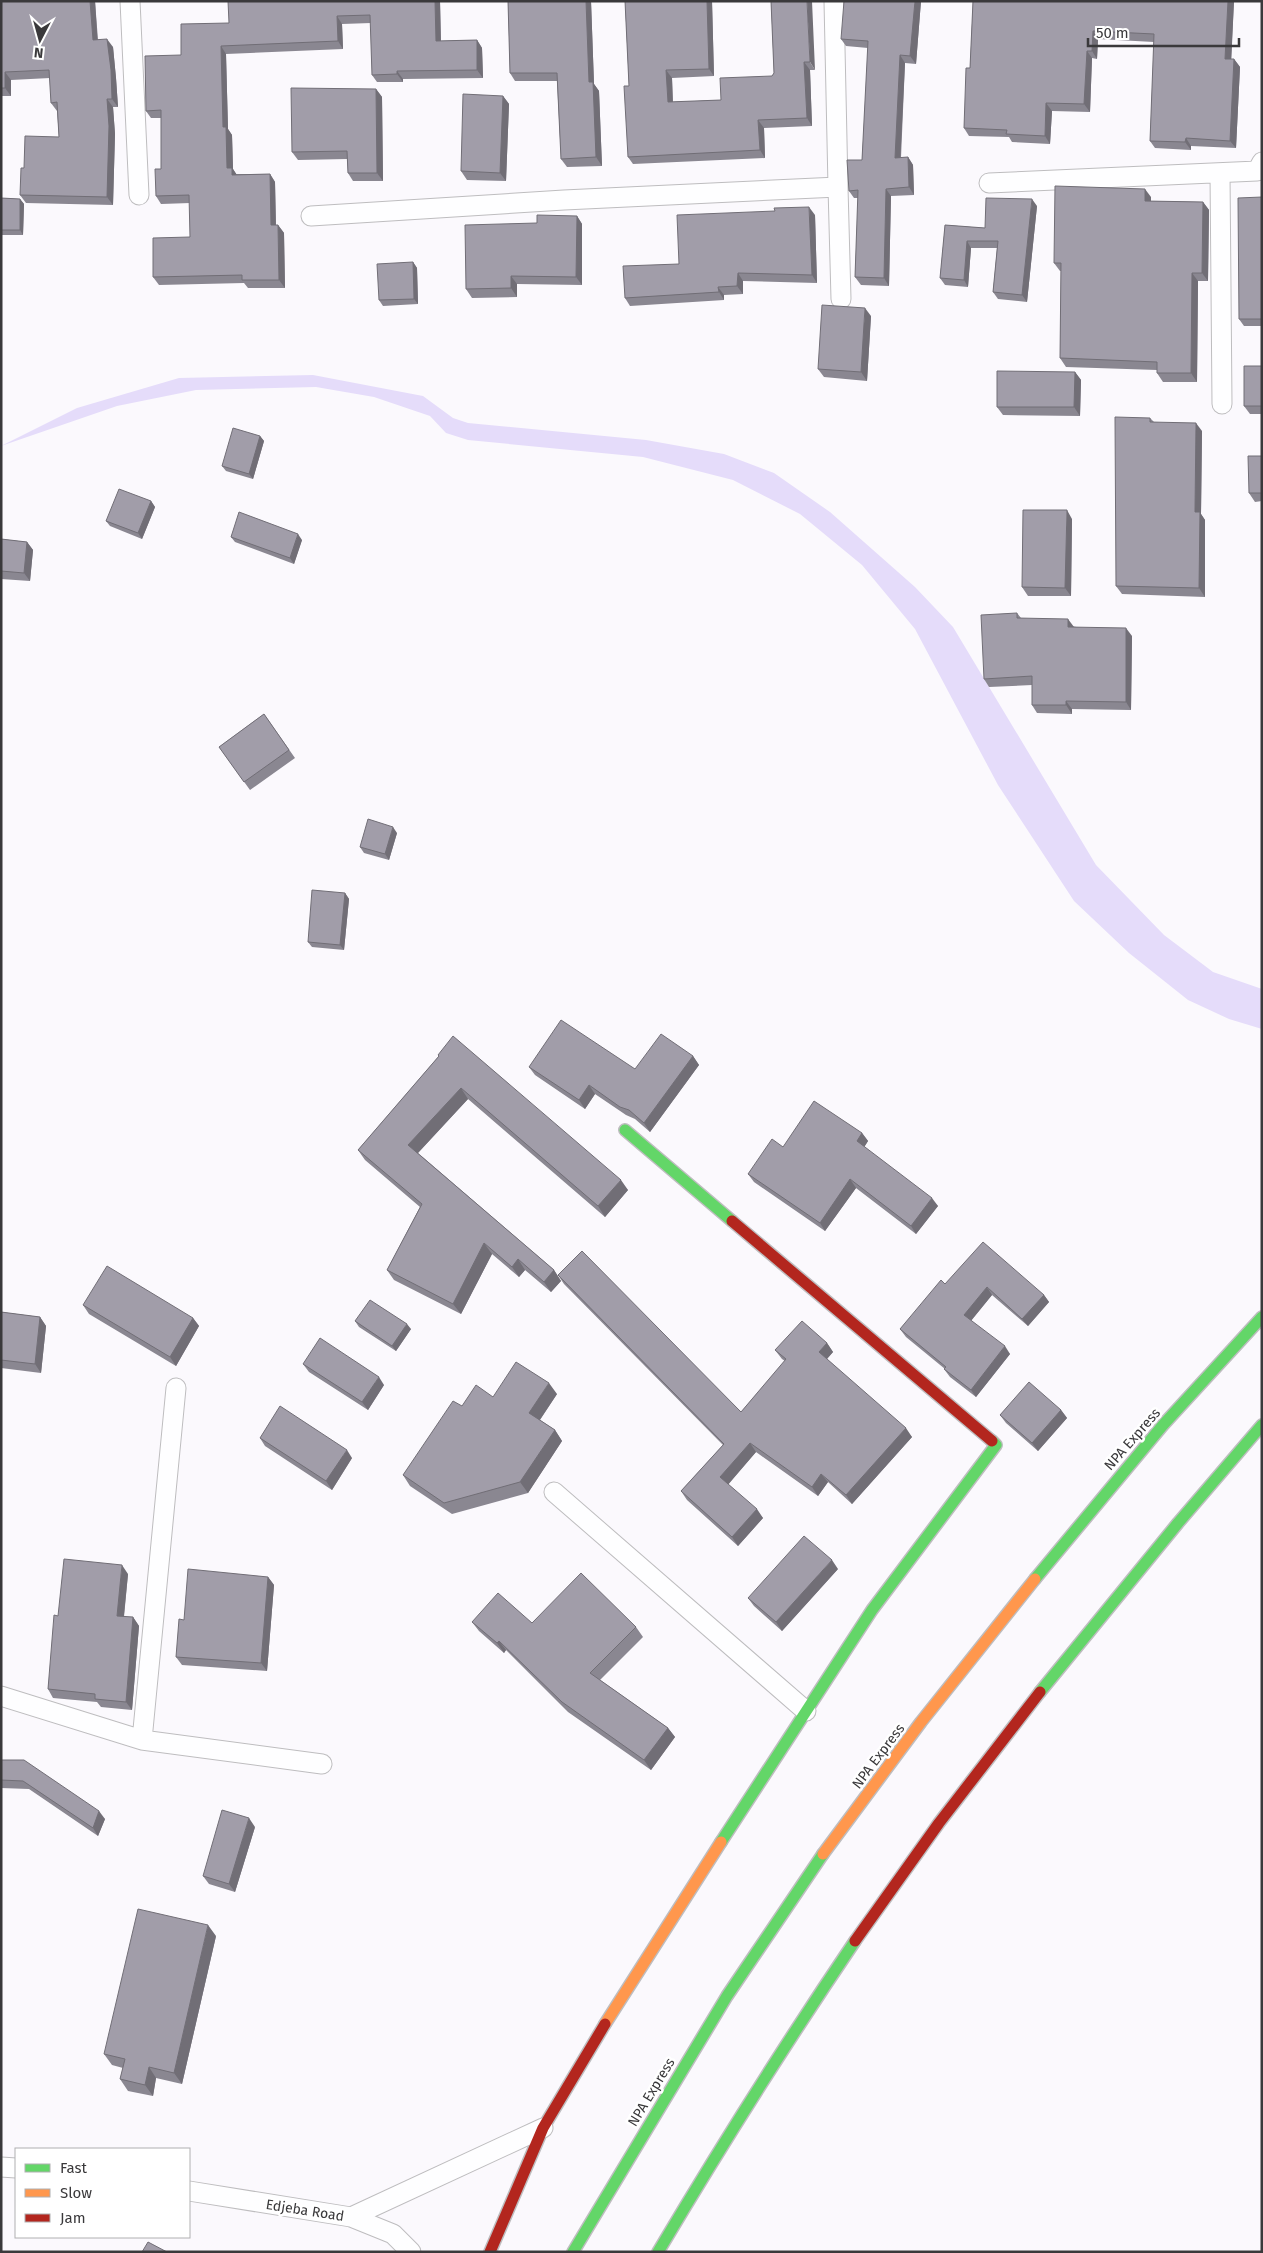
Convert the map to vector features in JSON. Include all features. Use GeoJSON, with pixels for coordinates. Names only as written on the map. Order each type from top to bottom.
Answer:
{"type":"FeatureCollection","features":[{"type":"Feature","properties":{"kind":"main road"},"geometry":{"type":"LineString","coordinates":[[490,2252],[543,2128],[625,1991],[872,1610],[996,1445],[625,1130]]}},
{"type":"Feature","properties":{"kind":"main road","name":"NPA Express"},"geometry":{"type":"LineString","coordinates":[[573,2252],[690,2056],[776,1922],[883,1774],[988,1634],[1213,1368],[1262,1317]]}},
{"type":"Feature","properties":{"kind":"main road"},"geometry":{"type":"LineString","coordinates":[[658,2252],[778,2054],[876,1906],[978,1769],[1096,1619],[1262,1424]]}},
{"type":"Feature","properties":{"kind":"street"},"geometry":{"type":"LineString","coordinates":[[130,1],[139,196]]}},
{"type":"Feature","properties":{"kind":"street"},"geometry":{"type":"LineString","coordinates":[[834,1],[841,299]]}},
{"type":"Feature","properties":{"kind":"street"},"geometry":{"type":"LineString","coordinates":[[989,183],[1257,171],[1262,162]]}},
{"type":"Feature","properties":{"kind":"street"},"geometry":{"type":"LineString","coordinates":[[1220,173],[1222,404]]}},
{"type":"Feature","properties":{"kind":"street"},"geometry":{"type":"LineString","coordinates":[[311,216],[564,200],[838,187]]}},
{"type":"Feature","properties":{"kind":"street"},"geometry":{"type":"LineString","coordinates":[[142,1740],[176,1388]]}},
{"type":"Feature","properties":{"kind":"street"},"geometry":{"type":"LineString","coordinates":[[554,1492],[806,1711]]}},
{"type":"Feature","properties":{"kind":"street"},"geometry":{"type":"LineString","coordinates":[[1,1696],[142,1740],[322,1764]]}},
{"type":"Feature","properties":{"kind":"street"},"geometry":{"type":"LineString","coordinates":[[351,2217],[543,2128]]}},
{"type":"Feature","properties":{"kind":"street"},"geometry":{"type":"LineString","coordinates":[[1,2167],[15,2168]]}},
{"type":"Feature","properties":{"kind":"street","name":"Edjeba Road"},"geometry":{"type":"LineString","coordinates":[[190,2191],[351,2217],[392,2234],[411,2252]]}},
{"type":"Feature","properties":{"kind":"shaded area"},"geometry":{"type":"Polygon","coordinates":[[[313,375],[423,396],[453,418],[468,423],[646,440],[724,454],[774,473],[830,512],[915,587],[953,627],[1096,865],[1164,935],[1213,972],[1262,989],[1262,1029],[1229,1019],[1188,1000],[1129,953],[1074,901],[998,785],[915,629],[862,565],[800,514],[733,480],[643,457],[468,440],[446,433],[430,416],[374,397],[316,387],[196,390],[117,406],[1,446],[77,408],[179,378],[313,375]]]}},
{"type":"Feature","properties":{"kind":"building"},"geometry":{"type":"Polygon","coordinates":[[[1,1],[90,1],[93,40],[107,39],[111,70],[112,99],[107,99],[109,126],[107,197],[20,195],[21,168],[24,168],[25,136],[59,137],[57,102],[51,103],[49,70],[5,72],[5,88],[1,88],[1,1]]]}},
{"type":"Feature","properties":{"kind":"building"},"geometry":{"type":"Polygon","coordinates":[[[228,1],[435,1],[436,41],[477,40],[477,70],[397,71],[397,74],[372,75],[370,15],[337,16],[338,41],[221,46],[223,127],[226,127],[227,168],[232,168],[232,175],[270,174],[271,225],[278,225],[279,280],[242,280],[242,275],[153,277],[153,238],[190,237],[189,195],[156,196],[155,169],[161,169],[161,110],[146,111],[145,56],[181,55],[181,24],[229,23],[228,1]]]}},
{"type":"Feature","properties":{"kind":"building"},"geometry":{"type":"Polygon","coordinates":[[[508,1],[586,1],[589,82],[593,82],[596,157],[561,159],[557,73],[510,73],[508,1]]]}},
{"type":"Feature","properties":{"kind":"building"},"geometry":{"type":"Polygon","coordinates":[[[625,1],[707,1],[709,69],[666,70],[668,102],[721,100],[720,78],[772,76],[774,73],[771,1],[807,1],[810,62],[804,62],[807,118],[758,120],[760,150],[628,157],[624,86],[629,86],[625,1]]]}},
{"type":"Feature","properties":{"kind":"building"},"geometry":{"type":"Polygon","coordinates":[[[844,1],[915,1],[910,56],[900,55],[895,158],[908,157],[909,187],[886,189],[884,278],[855,277],[858,190],[849,191],[847,160],[862,160],[868,41],[841,39],[844,1]]]}},
{"type":"Feature","properties":{"kind":"building"},"geometry":{"type":"Polygon","coordinates":[[[973,1],[1228,1],[1225,59],[1234,59],[1230,141],[1186,138],[1185,142],[1150,141],[1154,34],[1093,31],[1092,51],[1087,51],[1084,104],[1046,103],[1045,136],[1006,134],[1007,130],[964,128],[966,68],[970,68],[973,1]]]}},
{"type":"Feature","properties":{"kind":"building"},"geometry":{"type":"Polygon","coordinates":[[[291,88],[376,89],[377,173],[348,173],[347,151],[292,152],[291,88]]]}},
{"type":"Feature","properties":{"kind":"building"},"geometry":{"type":"Polygon","coordinates":[[[463,94],[503,96],[500,173],[461,171],[463,94]]]}},
{"type":"Feature","properties":{"kind":"building"},"geometry":{"type":"Polygon","coordinates":[[[1055,186],[1145,189],[1145,201],[1203,202],[1202,273],[1192,273],[1191,373],[1157,373],[1157,362],[1060,358],[1061,263],[1054,263],[1055,186]]]}},
{"type":"Feature","properties":{"kind":"building"},"geometry":{"type":"Polygon","coordinates":[[[1262,197],[1262,319],[1239,319],[1238,198],[1262,197]]]}},
{"type":"Feature","properties":{"kind":"building"},"geometry":{"type":"Polygon","coordinates":[[[1,198],[20,199],[20,230],[1,230],[1,198]]]}},
{"type":"Feature","properties":{"kind":"building"},"geometry":{"type":"Polygon","coordinates":[[[986,198],[1032,199],[1022,295],[993,292],[998,241],[967,241],[964,280],[940,278],[945,225],[985,228],[986,198]]]}},
{"type":"Feature","properties":{"kind":"building"},"geometry":{"type":"Polygon","coordinates":[[[809,207],[812,275],[738,273],[737,286],[718,287],[719,292],[625,298],[623,266],[679,264],[677,215],[775,211],[774,208],[809,207]]]}},
{"type":"Feature","properties":{"kind":"building"},"geometry":{"type":"Polygon","coordinates":[[[537,215],[577,216],[576,277],[511,276],[511,288],[466,289],[465,225],[537,223],[537,215]]]}},
{"type":"Feature","properties":{"kind":"building"},"geometry":{"type":"Polygon","coordinates":[[[413,262],[414,299],[379,300],[377,264],[413,262]]]}},
{"type":"Feature","properties":{"kind":"building"},"geometry":{"type":"Polygon","coordinates":[[[822,305],[865,308],[861,372],[818,369],[822,305]]]}},
{"type":"Feature","properties":{"kind":"building"},"geometry":{"type":"Polygon","coordinates":[[[1244,366],[1262,366],[1262,406],[1244,406],[1244,366]]]}},
{"type":"Feature","properties":{"kind":"building"},"geometry":{"type":"Polygon","coordinates":[[[997,371],[1075,372],[1074,407],[997,407],[997,371]]]}},
{"type":"Feature","properties":{"kind":"building"},"geometry":{"type":"Polygon","coordinates":[[[1115,417],[1150,418],[1150,422],[1196,423],[1195,512],[1200,512],[1199,588],[1116,586],[1115,417]]]}},
{"type":"Feature","properties":{"kind":"building"},"geometry":{"type":"Polygon","coordinates":[[[233,428],[260,436],[249,474],[222,466],[233,428]]]}},
{"type":"Feature","properties":{"kind":"building"},"geometry":{"type":"Polygon","coordinates":[[[1248,456],[1262,456],[1262,493],[1249,493],[1248,456]]]}},
{"type":"Feature","properties":{"kind":"building"},"geometry":{"type":"Polygon","coordinates":[[[119,489],[151,501],[138,533],[106,521],[119,489]]]}},
{"type":"Feature","properties":{"kind":"building"},"geometry":{"type":"Polygon","coordinates":[[[1023,510],[1067,510],[1065,588],[1022,587],[1023,510]]]}},
{"type":"Feature","properties":{"kind":"building"},"geometry":{"type":"Polygon","coordinates":[[[239,512],[298,534],[290,558],[231,537],[239,512]]]}},
{"type":"Feature","properties":{"kind":"building"},"geometry":{"type":"Polygon","coordinates":[[[1,539],[27,542],[24,573],[1,571],[1,539]]]}},
{"type":"Feature","properties":{"kind":"building"},"geometry":{"type":"Polygon","coordinates":[[[1017,613],[1017,618],[1068,619],[1068,627],[1126,628],[1126,702],[1066,701],[1066,705],[1032,705],[1032,676],[984,679],[981,615],[1017,613]]]}},
{"type":"Feature","properties":{"kind":"building"},"geometry":{"type":"Polygon","coordinates":[[[264,714],[289,750],[244,782],[219,747],[264,714]]]}},
{"type":"Feature","properties":{"kind":"building"},"geometry":{"type":"Polygon","coordinates":[[[368,819],[393,827],[385,854],[360,847],[368,819]]]}},
{"type":"Feature","properties":{"kind":"building"},"geometry":{"type":"Polygon","coordinates":[[[312,890],[345,893],[340,945],[308,942],[312,890]]]}},
{"type":"Feature","properties":{"kind":"building"},"geometry":{"type":"Polygon","coordinates":[[[561,1020],[635,1069],[661,1034],[693,1056],[644,1123],[629,1110],[620,1107],[589,1085],[579,1100],[529,1067],[561,1020]]]}},
{"type":"Feature","properties":{"kind":"building"},"geometry":{"type":"Polygon","coordinates":[[[453,1036],[621,1180],[598,1206],[461,1088],[408,1145],[554,1270],[544,1282],[518,1259],[512,1267],[484,1243],[453,1304],[387,1270],[422,1204],[358,1150],[439,1056],[453,1036]]]}},
{"type":"Feature","properties":{"kind":"building"},"geometry":{"type":"Polygon","coordinates":[[[814,1101],[862,1133],[857,1141],[932,1198],[911,1226],[850,1179],[820,1223],[748,1174],[772,1139],[783,1147],[814,1101]]]}},
{"type":"Feature","properties":{"kind":"building"},"geometry":{"type":"Polygon","coordinates":[[[983,1242],[1044,1295],[1022,1319],[987,1287],[964,1315],[1005,1346],[971,1390],[944,1369],[946,1367],[900,1329],[941,1280],[945,1284],[983,1242]]]}},
{"type":"Feature","properties":{"kind":"building"},"geometry":{"type":"Polygon","coordinates":[[[582,1251],[741,1412],[786,1359],[775,1350],[802,1321],[827,1343],[819,1352],[906,1428],[846,1495],[821,1474],[812,1487],[750,1443],[720,1477],[757,1509],[732,1537],[681,1491],[724,1444],[558,1275],[582,1251]]]}},
{"type":"Feature","properties":{"kind":"building"},"geometry":{"type":"Polygon","coordinates":[[[107,1266],[193,1318],[170,1357],[83,1305],[107,1266]]]}},
{"type":"Feature","properties":{"kind":"building"},"geometry":{"type":"Polygon","coordinates":[[[370,1300],[407,1324],[392,1346],[355,1321],[370,1300]]]}},
{"type":"Feature","properties":{"kind":"building"},"geometry":{"type":"Polygon","coordinates":[[[1,1312],[40,1317],[35,1364],[1,1360],[1,1312]]]}},
{"type":"Feature","properties":{"kind":"building"},"geometry":{"type":"Polygon","coordinates":[[[320,1338],[379,1377],[362,1402],[303,1364],[320,1338]]]}},
{"type":"Feature","properties":{"kind":"building"},"geometry":{"type":"Polygon","coordinates":[[[516,1362],[549,1383],[529,1413],[555,1430],[520,1482],[444,1503],[403,1475],[453,1401],[462,1406],[476,1385],[493,1397],[516,1362]]]}},
{"type":"Feature","properties":{"kind":"building"},"geometry":{"type":"Polygon","coordinates":[[[1029,1382],[1061,1410],[1032,1443],[1000,1415],[1029,1382]]]}},
{"type":"Feature","properties":{"kind":"building"},"geometry":{"type":"Polygon","coordinates":[[[280,1406],[347,1450],[326,1481],[260,1438],[280,1406]]]}},
{"type":"Feature","properties":{"kind":"building"},"geometry":{"type":"Polygon","coordinates":[[[804,1536],[832,1560],[776,1622],[748,1598],[804,1536]]]}},
{"type":"Feature","properties":{"kind":"building"},"geometry":{"type":"Polygon","coordinates":[[[64,1559],[122,1565],[117,1616],[133,1617],[126,1702],[95,1699],[95,1694],[48,1689],[54,1615],[58,1616],[64,1559]]]}},
{"type":"Feature","properties":{"kind":"building"},"geometry":{"type":"Polygon","coordinates":[[[188,1569],[268,1577],[261,1663],[176,1657],[179,1619],[184,1620],[188,1569]]]}},
{"type":"Feature","properties":{"kind":"building"},"geometry":{"type":"Polygon","coordinates":[[[581,1573],[636,1627],[590,1673],[668,1728],[644,1760],[562,1702],[499,1641],[497,1643],[472,1622],[498,1593],[532,1623],[581,1573]]]}},
{"type":"Feature","properties":{"kind":"building"},"geometry":{"type":"Polygon","coordinates":[[[1,1760],[24,1760],[99,1811],[93,1828],[23,1781],[1,1780],[1,1760]]]}},
{"type":"Feature","properties":{"kind":"building"},"geometry":{"type":"Polygon","coordinates":[[[222,1810],[249,1818],[229,1884],[203,1876],[222,1810]]]}},
{"type":"Feature","properties":{"kind":"building"},"geometry":{"type":"Polygon","coordinates":[[[138,1909],[208,1925],[174,2073],[149,2067],[145,2085],[120,2079],[125,2059],[104,2054],[138,1909]]]}},
{"type":"Feature","properties":{"kind":"building"},"geometry":{"type":"Polygon","coordinates":[[[148,2242],[167,2252],[142,2252],[148,2242]]]}},
{"type":"Feature","properties":{"kind":"traffic: fast"},"geometry":{"type":"LineString","coordinates":[[625,1130],[732,1221]]}},
{"type":"Feature","properties":{"kind":"traffic: fast"},"geometry":{"type":"LineString","coordinates":[[1035,1579],[1163,1425],[1262,1317]]}},
{"type":"Feature","properties":{"kind":"traffic: fast"},"geometry":{"type":"LineString","coordinates":[[1040,1692],[1178,1523],[1262,1425]]}},
{"type":"Feature","properties":{"kind":"traffic: fast"},"geometry":{"type":"LineString","coordinates":[[721,1842],[872,1610],[996,1445],[992,1441]]}},
{"type":"Feature","properties":{"kind":"traffic: fast"},"geometry":{"type":"LineString","coordinates":[[573,2252],[727,1996],[823,1854]]}},
{"type":"Feature","properties":{"kind":"traffic: fast"},"geometry":{"type":"LineString","coordinates":[[658,2252],[754,2095],[855,1941]]}},
{"type":"Feature","properties":{"kind":"traffic: slow"},"geometry":{"type":"LineString","coordinates":[[823,1854],[921,1722],[1035,1579]]}},
{"type":"Feature","properties":{"kind":"traffic: slow"},"geometry":{"type":"LineString","coordinates":[[605,2024],[721,1842]]}},
{"type":"Feature","properties":{"kind":"traffic: jam"},"geometry":{"type":"LineString","coordinates":[[732,1221],[992,1441]]}},
{"type":"Feature","properties":{"kind":"traffic: jam"},"geometry":{"type":"LineString","coordinates":[[855,1941],[939,1823],[1040,1692]]}},
{"type":"Feature","properties":{"kind":"traffic: jam"},"geometry":{"type":"LineString","coordinates":[[490,2252],[543,2128],[605,2024]]}}]}
